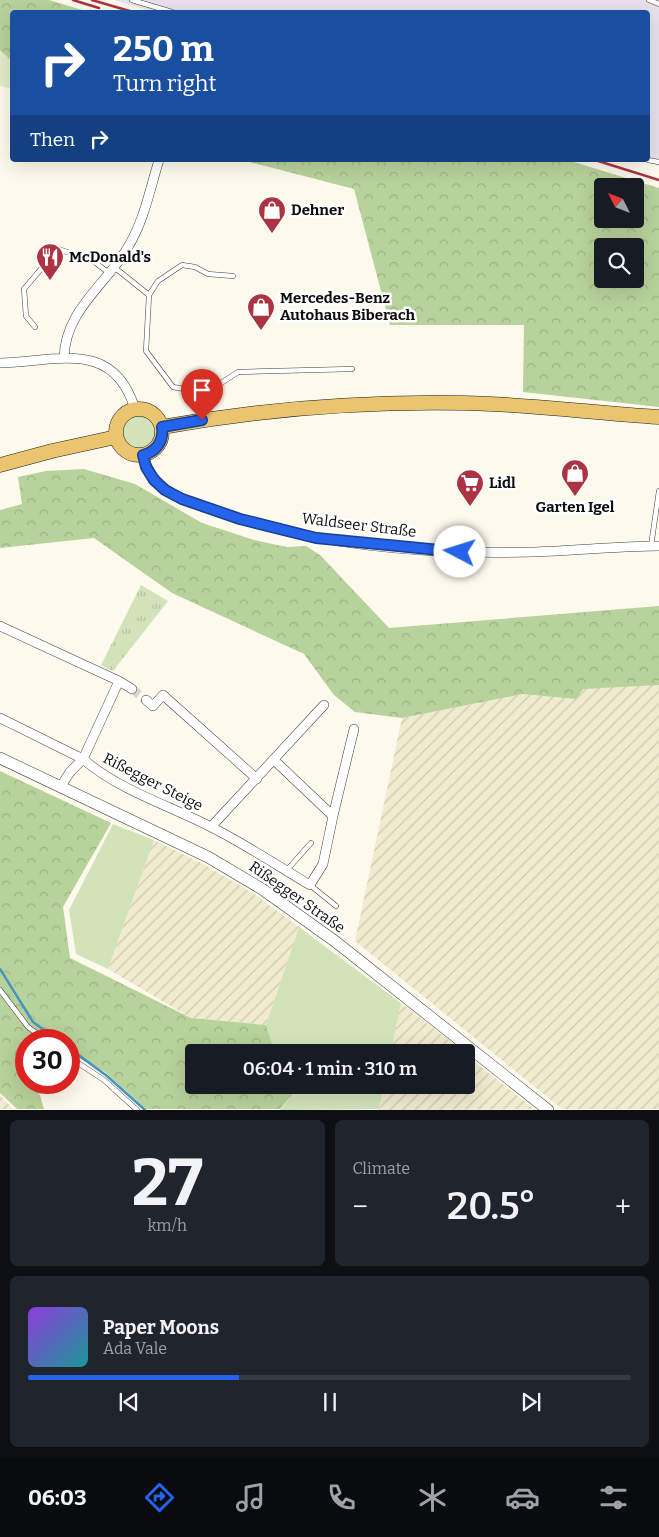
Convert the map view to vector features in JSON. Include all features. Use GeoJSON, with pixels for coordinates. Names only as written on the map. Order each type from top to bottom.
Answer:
{"type":"FeatureCollection","features":[{"type":"Feature","properties":{"kind":"main road"},"geometry":{"type":"LineString","coordinates":[[162,427],[238,414],[321,405],[375,403],[464,403],[659,417]]}},
{"type":"Feature","properties":{"kind":"main road"},"geometry":{"type":"LineString","coordinates":[[135,409],[151,412],[157,416],[162,427],[162,438],[158,445],[153,451],[143,455],[131,454],[124,450],[116,437],[118,422],[122,416],[135,409]]}},
{"type":"Feature","properties":{"kind":"main road"},"geometry":{"type":"LineString","coordinates":[[0,465],[116,437]]}},
{"type":"Feature","properties":{"kind":"street"},"geometry":{"type":"LineString","coordinates":[[64,358],[65,344],[72,320],[87,298],[111,270],[136,233],[158,162]]}},
{"type":"Feature","properties":{"kind":"street"},"geometry":{"type":"LineString","coordinates":[[0,363],[27,363],[64,358],[84,358],[104,364],[125,385],[135,409]]}},
{"type":"Feature","properties":{"kind":"street","name":"Waldseer Straße"},"geometry":{"type":"LineString","coordinates":[[143,455],[146,467],[154,480],[165,490],[182,499],[271,528],[316,538],[460,552],[534,552],[655,546]]}},
{"type":"Feature","properties":{"kind":"street"},"geometry":{"type":"LineString","coordinates":[[0,626],[120,681],[132,689]]}},
{"type":"Feature","properties":{"kind":"street","name":"Rißegger Steige"},"geometry":{"type":"LineString","coordinates":[[61,786],[70,772],[83,759],[120,681]]}},
{"type":"Feature","properties":{"kind":"street"},"geometry":{"type":"LineString","coordinates":[[146,700],[152,706],[163,695],[257,779]]}},
{"type":"Feature","properties":{"kind":"street","name":"Rißegger Steige"},"geometry":{"type":"LineString","coordinates":[[211,827],[324,705]]}},
{"type":"Feature","properties":{"kind":"street","name":"Rißegger Steige"},"geometry":{"type":"LineString","coordinates":[[0,718],[83,759],[96,770],[116,781],[211,827],[310,885]]}},
{"type":"Feature","properties":{"kind":"street"},"geometry":{"type":"LineString","coordinates":[[310,885],[323,864],[354,729]]}},
{"type":"Feature","properties":{"kind":"street","name":"Rißegger Straße"},"geometry":{"type":"LineString","coordinates":[[0,758],[208,857],[262,889],[336,942],[548,1110]]}},
{"type":"Feature","properties":{"kind":"street"},"geometry":{"type":"LineString","coordinates":[[274,760],[333,816]]}},
{"type":"Feature","properties":{"kind":"lane"},"geometry":{"type":"LineString","coordinates":[[132,0],[165,10]]}},
{"type":"Feature","properties":{"kind":"lane"},"geometry":{"type":"LineString","coordinates":[[649,0],[659,4]]}},
{"type":"Feature","properties":{"kind":"lane"},"geometry":{"type":"LineString","coordinates":[[35,327],[26,316],[24,289],[58,249],[92,260],[149,295]]}},
{"type":"Feature","properties":{"kind":"lane"},"geometry":{"type":"LineString","coordinates":[[233,276],[208,274],[195,267],[182,265],[158,281],[149,295],[146,351],[172,387],[206,392],[238,372],[352,369]]}},
{"type":"Feature","properties":{"kind":"lane"},"geometry":{"type":"LineString","coordinates":[[655,546],[659,491]]}},
{"type":"Feature","properties":{"kind":"lane"},"geometry":{"type":"LineString","coordinates":[[286,871],[311,843]]}},
{"type":"Feature","properties":{"kind":"lane"},"geometry":{"type":"LineString","coordinates":[[310,885],[336,906]]}},
{"type":"Feature","properties":{"kind":"lane"},"geometry":{"type":"LineString","coordinates":[[0,990],[31,1029]]}},
{"type":"Feature","properties":{"kind":"lane"},"geometry":{"type":"LineString","coordinates":[[80,1065],[104,1080],[137,1110]]}},
{"type":"Feature","properties":{"kind":"shaded area"},"geometry":{"type":"Polygon","coordinates":[[[114,0],[659,0],[659,166],[647,162],[650,162],[650,10],[148,10],[114,0]]]}},
{"type":"Feature","properties":{"kind":"shaded area"},"geometry":{"type":"Polygon","coordinates":[[[659,681],[659,1109],[562,1109],[355,941],[402,718],[523,694],[659,681]]]}},
{"type":"Feature","properties":{"kind":"shaded area"},"geometry":{"type":"Polygon","coordinates":[[[154,840],[205,865],[254,894],[299,927],[266,1025],[191,1018],[108,969],[154,840]]]}},
{"type":"Feature","properties":{"kind":"shaded area"},"geometry":{"type":"Polygon","coordinates":[[[401,1003],[454,1044],[393,1044],[401,1003]]]}},
{"type":"Feature","properties":{"kind":"shaded area"},"geometry":{"type":"Polygon","coordinates":[[[475,1062],[534,1109],[379,1110],[382,1094],[475,1094],[475,1062]]]}},
{"type":"Feature","properties":{"kind":"shaded area"},"geometry":{"type":"Polygon","coordinates":[[[0,1095],[13,1109],[0,1109],[0,1095]]]}},
{"type":"Feature","properties":{"kind":"green space"},"geometry":{"type":"Polygon","coordinates":[[[0,0],[49,0],[82,10],[10,10],[10,70],[0,65],[0,0]]]}},
{"type":"Feature","properties":{"kind":"green space"},"geometry":{"type":"Polygon","coordinates":[[[0,50],[10,59],[10,88],[0,86],[0,50]]]}},
{"type":"Feature","properties":{"kind":"green space"},"geometry":{"type":"Polygon","coordinates":[[[250,162],[574,162],[626,178],[594,178],[594,228],[644,228],[644,183],[659,188],[659,407],[523,392],[524,325],[390,325],[354,189],[250,162]]]}},
{"type":"Feature","properties":{"kind":"green space"},"geometry":{"type":"Polygon","coordinates":[[[139,415],[151,420],[156,432],[151,444],[139,449],[127,444],[122,432],[127,420],[139,415]]]}},
{"type":"Feature","properties":{"kind":"green space"},"geometry":{"type":"Polygon","coordinates":[[[84,469],[135,484],[202,523],[254,540],[287,547],[306,546],[320,555],[389,628],[659,606],[659,685],[583,689],[576,699],[523,694],[402,718],[355,712],[334,695],[304,654],[172,593],[94,538],[0,548],[0,510],[22,504],[18,477],[46,471],[84,469]]]}},
{"type":"Feature","properties":{"kind":"green space"},"geometry":{"type":"Polygon","coordinates":[[[141,585],[168,601],[113,671],[101,665],[141,585]]]}},
{"type":"Feature","properties":{"kind":"green space"},"geometry":{"type":"Polygon","coordinates":[[[0,771],[111,823],[63,907],[70,958],[191,1018],[266,1025],[272,1044],[185,1044],[185,1094],[293,1094],[280,1109],[146,1109],[105,1072],[80,1059],[80,1029],[15,1029],[15,1094],[39,1094],[44,1109],[17,1109],[0,1093],[0,771]]]}},
{"type":"Feature","properties":{"kind":"green space"},"geometry":{"type":"Polygon","coordinates":[[[113,824],[154,840],[108,969],[76,954],[69,910],[113,824]]]}},
{"type":"Feature","properties":{"kind":"green space"},"geometry":{"type":"Polygon","coordinates":[[[299,927],[401,1003],[393,1044],[272,1044],[266,1025],[299,927]]]}},
{"type":"Feature","properties":{"kind":"green space"},"geometry":{"type":"Polygon","coordinates":[[[293,1094],[382,1094],[379,1109],[280,1110],[293,1094]]]}},
{"type":"Feature","properties":{"kind":"waterway"},"geometry":{"type":"LineString","coordinates":[[0,969],[33,1022],[43,1029]]}},
{"type":"Feature","properties":{"kind":"waterway"},"geometry":{"type":"LineString","coordinates":[[80,1056],[107,1076],[145,1110]]}},
{"type":"Feature","properties":{"kind":"tunnel"},"geometry":{"type":"LineString","coordinates":[[132,689],[146,700]]}},
{"type":"Feature","properties":{"kind":"railway"},"geometry":{"type":"LineString","coordinates":[[73,0],[99,8]]}},
{"type":"Feature","properties":{"kind":"railway"},"geometry":{"type":"LineString","coordinates":[[92,0],[126,10]]}},
{"type":"Feature","properties":{"kind":"railway"},"geometry":{"type":"LineString","coordinates":[[601,162],[659,180]]}},
{"type":"Feature","properties":{"kind":"place","name":"Dehner"},"geometry":{"type":"Point","coordinates":[272,234]}},
{"type":"Feature","properties":{"kind":"place","name":"McDonald's"},"geometry":{"type":"Point","coordinates":[50,281]}},
{"type":"Feature","properties":{"kind":"place","name":"Mercedes-Benz Autohaus Biberach"},"geometry":{"type":"Point","coordinates":[261,331]}},
{"type":"Feature","properties":{"kind":"place","name":"Garten Igel"},"geometry":{"type":"Point","coordinates":[575,497]}},
{"type":"Feature","properties":{"kind":"place","name":"Lidl"},"geometry":{"type":"Point","coordinates":[470,507]}},
{"type":"Feature","properties":{"kind":"route"},"geometry":{"type":"LineString","coordinates":[[202,420],[162,427],[162,438],[158,445],[153,451],[143,455],[146,467],[154,480],[165,490],[182,499],[240,519],[316,538],[460,552]]}}]}
